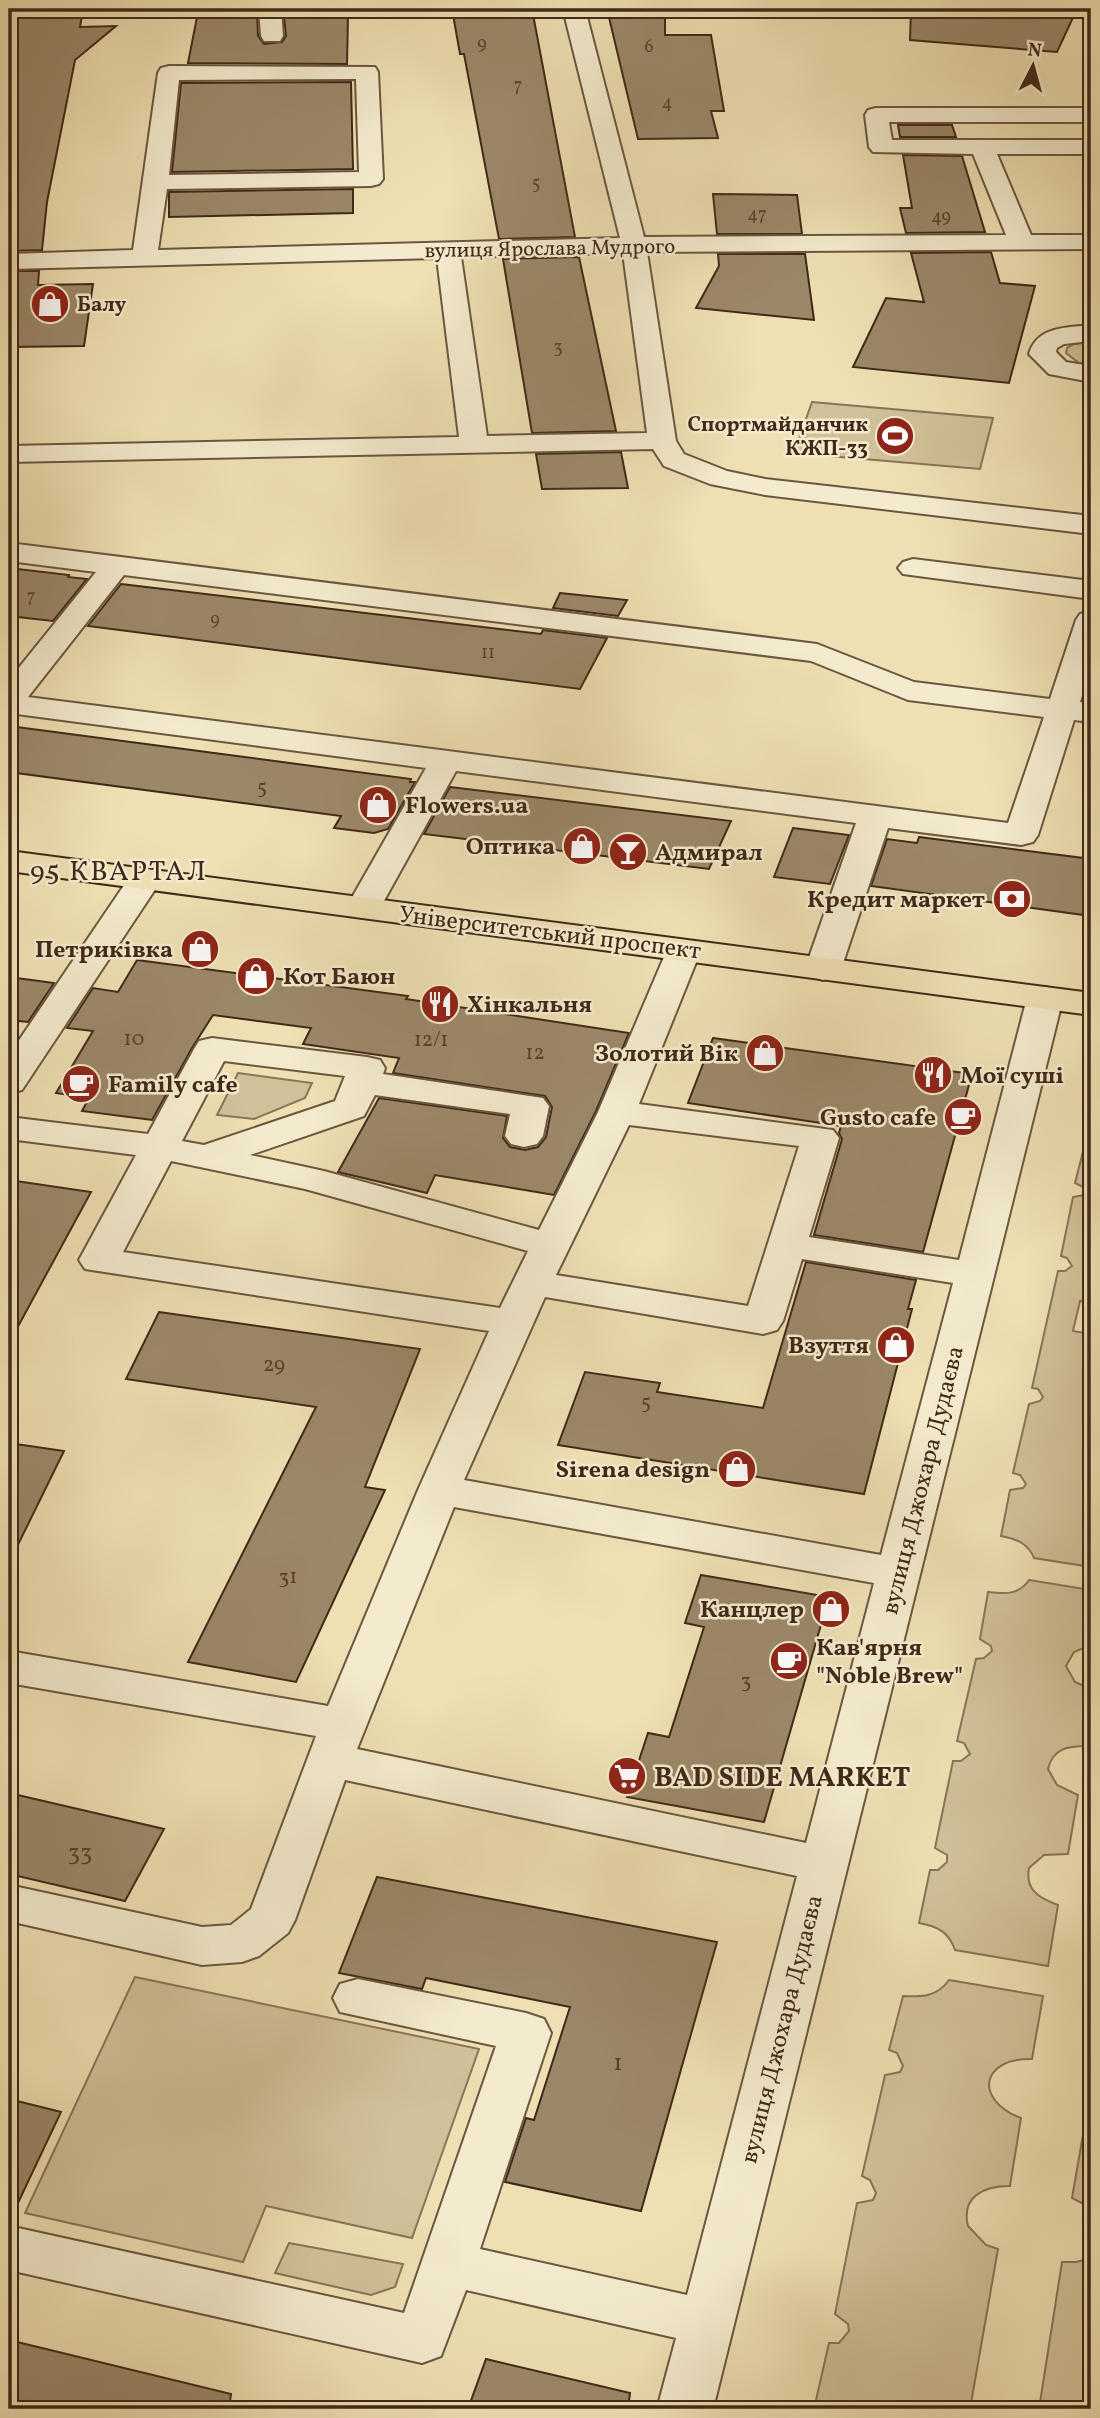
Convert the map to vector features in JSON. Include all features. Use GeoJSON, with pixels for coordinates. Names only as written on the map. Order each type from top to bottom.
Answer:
{"type":"FeatureCollection","features":[{"type":"Feature","properties":{"kind":"main road","name":"Університетський проспект"},"geometry":{"type":"LineString","coordinates":[[9,861],[1091,1004]]}},
{"type":"Feature","properties":{"kind":"street"},"geometry":{"type":"LineString","coordinates":[[270,9],[272,36]]}},
{"type":"Feature","properties":{"kind":"street"},"geometry":{"type":"LineString","coordinates":[[574,9],[634,250],[662,441],[674,460],[720,478],[765,487],[1091,525]]}},
{"type":"Feature","properties":{"kind":"street"},"geometry":{"type":"LineString","coordinates":[[144,257],[169,74],[367,72],[371,179],[156,182]]}},
{"type":"Feature","properties":{"kind":"street"},"geometry":{"type":"LineString","coordinates":[[1091,115],[876,115],[881,146],[1091,148]]}},
{"type":"Feature","properties":{"kind":"street"},"geometry":{"type":"LineString","coordinates":[[982,147],[1022,243]]}},
{"type":"Feature","properties":{"kind":"street","name":"вулиця Ярослава Мудрого"},"geometry":{"type":"LineString","coordinates":[[9,261],[449,250],[634,250],[1091,242]]}},
{"type":"Feature","properties":{"kind":"street"},"geometry":{"type":"LineString","coordinates":[[449,250],[474,445]]}},
{"type":"Feature","properties":{"kind":"street"},"geometry":{"type":"LineString","coordinates":[[634,250],[962,254],[1091,266]]}},
{"type":"Feature","properties":{"kind":"street"},"geometry":{"type":"LineString","coordinates":[[1091,334],[1058,337],[1045,344],[1042,354],[1058,368],[1091,374]]}},
{"type":"Feature","properties":{"kind":"street"},"geometry":{"type":"LineString","coordinates":[[9,454],[662,441]]}},
{"type":"Feature","properties":{"kind":"street"},"geometry":{"type":"LineString","coordinates":[[9,552],[817,653],[908,691],[1076,711]]}},
{"type":"Feature","properties":{"kind":"street"},"geometry":{"type":"LineString","coordinates":[[9,702],[116,566]]}},
{"type":"Feature","properties":{"kind":"street"},"geometry":{"type":"LineString","coordinates":[[913,568],[1091,590]]}},
{"type":"Feature","properties":{"kind":"street"},"geometry":{"type":"LineString","coordinates":[[9,702],[1021,835],[1076,711],[1091,620]]}},
{"type":"Feature","properties":{"kind":"street"},"geometry":{"type":"LineString","coordinates":[[363,908],[446,760]]}},
{"type":"Feature","properties":{"kind":"street"},"geometry":{"type":"LineString","coordinates":[[823,969],[875,816]]}},
{"type":"Feature","properties":{"kind":"street"},"geometry":{"type":"LineString","coordinates":[[9,1082],[145,878]]}},
{"type":"Feature","properties":{"kind":"street"},"geometry":{"type":"LineString","coordinates":[[9,1903],[202,1946],[242,1943],[271,1920],[336,1743],[439,1490],[513,1322],[617,1112],[684,950]]}},
{"type":"Feature","properties":{"kind":"street","name":"вулиця Джохара Дудаєва"},"geometry":{"type":"LineString","coordinates":[[685,2409],[1045,998]]}},
{"type":"Feature","properties":{"kind":"street"},"geometry":{"type":"LineString","coordinates":[[208,1157],[351,1108],[367,1068],[212,1049],[99,1260],[513,1322]]}},
{"type":"Feature","properties":{"kind":"street"},"geometry":{"type":"LineString","coordinates":[[361,1082],[530,1106],[524,1136]]}},
{"type":"Feature","properties":{"kind":"street"},"geometry":{"type":"LineString","coordinates":[[9,1128],[158,1147],[312,1179],[541,1264],[762,1321],[820,1138],[617,1112]]}},
{"type":"Feature","properties":{"kind":"street"},"geometry":{"type":"LineString","coordinates":[[786,1245],[974,1274]]}},
{"type":"Feature","properties":{"kind":"street"},"geometry":{"type":"LineString","coordinates":[[439,1490],[898,1573]]}},
{"type":"Feature","properties":{"kind":"street"},"geometry":{"type":"LineString","coordinates":[[9,1667],[336,1743],[823,1864]]}},
{"type":"Feature","properties":{"kind":"street"},"geometry":{"type":"LineString","coordinates":[[9,2248],[422,2340],[526,2033],[358,1998]]}},
{"type":"Feature","properties":{"kind":"street"},"geometry":{"type":"LineString","coordinates":[[448,2264],[707,2322]]}},
{"type":"Feature","properties":{"kind":"shaded area"},"geometry":{"type":"Polygon","coordinates":[[[1091,342],[1091,364],[1079,363],[1066,353],[1067,348],[1074,344],[1091,342]]]}},
{"type":"Feature","properties":{"kind":"shaded area","name":"Спортмайданчик КЖП-33"},"geometry":{"type":"Polygon","coordinates":[[[812,402],[993,418],[980,469],[794,453],[812,402]]]}},
{"type":"Feature","properties":{"kind":"shaded area"},"geometry":{"type":"Polygon","coordinates":[[[238,1073],[312,1083],[305,1098],[254,1119],[217,1115],[238,1073]]]}},
{"type":"Feature","properties":{"kind":"shaded area"},"geometry":{"type":"Polygon","coordinates":[[[1091,1120],[1091,1303],[1080,1301],[1073,1331],[1091,1334],[1091,1567],[1034,1558],[1021,1542],[1001,1536],[1010,1490],[1023,1488],[1026,1484],[1020,1475],[1013,1473],[1029,1404],[1040,1401],[1043,1397],[1038,1389],[1032,1388],[1058,1271],[1065,1271],[1072,1266],[1067,1258],[1061,1256],[1073,1197],[1084,1195],[1086,1191],[1075,1183],[1091,1120]]]}},
{"type":"Feature","properties":{"kind":"shaded area"},"geometry":{"type":"Polygon","coordinates":[[[1029,1580],[1091,1590],[1091,1645],[1074,1652],[1066,1666],[1075,1682],[1091,1689],[1091,1722],[1087,1746],[1058,1752],[1048,1769],[1057,1785],[1078,1795],[1068,1854],[1044,1855],[1029,1868],[1028,1876],[1035,1892],[1058,1905],[1048,1966],[955,1950],[942,1931],[919,1923],[930,1870],[938,1870],[947,1862],[947,1855],[935,1848],[953,1761],[961,1761],[970,1754],[964,1743],[957,1741],[976,1659],[984,1658],[992,1651],[991,1646],[980,1639],[988,1592],[1016,1591],[1029,1580]]]}},
{"type":"Feature","properties":{"kind":"shaded area"},"geometry":{"type":"Polygon","coordinates":[[[135,1977],[479,2049],[412,2238],[266,2206],[243,2262],[25,2213],[135,1977]]]}},
{"type":"Feature","properties":{"kind":"shaded area"},"geometry":{"type":"Polygon","coordinates":[[[949,1980],[1043,1996],[1032,2059],[1002,2065],[993,2072],[989,2081],[990,2091],[996,2101],[1021,2118],[1010,2186],[983,2191],[976,2195],[968,2208],[968,2226],[986,2245],[998,2249],[970,2409],[814,2409],[829,2343],[839,2343],[849,2331],[848,2324],[835,2314],[857,2203],[873,2200],[876,2193],[870,2180],[862,2176],[885,2075],[900,2072],[903,2066],[897,2053],[889,2050],[903,1996],[929,1995],[949,1980]]]}},
{"type":"Feature","properties":{"kind":"shaded area"},"geometry":{"type":"Polygon","coordinates":[[[1084,2129],[1091,2129],[1091,2208],[1072,2198],[1084,2129]]]}},
{"type":"Feature","properties":{"kind":"shaded area"},"geometry":{"type":"Polygon","coordinates":[[[289,2243],[403,2264],[395,2287],[371,2295],[275,2273],[289,2243]]]}},
{"type":"Feature","properties":{"kind":"shaded area"},"geometry":{"type":"Polygon","coordinates":[[[1091,2258],[1091,2409],[1039,2409],[1062,2262],[1091,2258]]]}},
{"type":"Feature","properties":{"kind":"building"},"geometry":{"type":"Polygon","coordinates":[[[9,9],[83,10],[80,27],[116,26],[75,60],[47,202],[42,250],[9,251],[9,9]]]}},
{"type":"Feature","properties":{"kind":"building"},"geometry":{"type":"Polygon","coordinates":[[[452,9],[532,9],[575,237],[499,239],[464,54],[460,54],[452,9]]]}},
{"type":"Feature","properties":{"kind":"building"},"geometry":{"type":"Polygon","coordinates":[[[607,9],[665,9],[665,35],[711,35],[724,111],[711,111],[718,138],[638,139],[607,9]]]}},
{"type":"Feature","properties":{"kind":"building"},"geometry":{"type":"Polygon","coordinates":[[[911,9],[1077,9],[1057,52],[910,40],[911,9]]]}},
{"type":"Feature","properties":{"kind":"building"},"geometry":{"type":"Polygon","coordinates":[[[198,12],[257,12],[258,36],[264,44],[282,42],[286,36],[284,16],[348,15],[347,64],[188,63],[198,12]]]}},
{"type":"Feature","properties":{"kind":"building"},"geometry":{"type":"Polygon","coordinates":[[[351,82],[353,169],[172,172],[181,83],[351,82]]]}},
{"type":"Feature","properties":{"kind":"building"},"geometry":{"type":"Polygon","coordinates":[[[898,125],[952,125],[956,137],[900,137],[898,125]]]}},
{"type":"Feature","properties":{"kind":"building"},"geometry":{"type":"Polygon","coordinates":[[[903,155],[962,156],[985,232],[906,233],[900,208],[912,208],[903,155]]]}},
{"type":"Feature","properties":{"kind":"building"},"geometry":{"type":"Polygon","coordinates":[[[353,189],[353,213],[169,217],[169,192],[353,189]]]}},
{"type":"Feature","properties":{"kind":"building"},"geometry":{"type":"Polygon","coordinates":[[[713,194],[797,195],[802,234],[717,234],[713,194]]]}},
{"type":"Feature","properties":{"kind":"building"},"geometry":{"type":"Polygon","coordinates":[[[991,252],[1000,283],[1035,286],[1009,383],[853,367],[886,298],[924,302],[911,253],[991,252]]]}},
{"type":"Feature","properties":{"kind":"building"},"geometry":{"type":"Polygon","coordinates":[[[718,254],[805,254],[814,320],[696,308],[719,266],[718,254]]]}},
{"type":"Feature","properties":{"kind":"building"},"geometry":{"type":"Polygon","coordinates":[[[579,257],[616,431],[532,433],[503,259],[579,257]]]}},
{"type":"Feature","properties":{"kind":"building","name":"Балу"},"geometry":{"type":"Polygon","coordinates":[[[9,271],[39,271],[38,285],[93,284],[84,346],[9,347],[9,271]]]}},
{"type":"Feature","properties":{"kind":"building"},"geometry":{"type":"Polygon","coordinates":[[[621,452],[628,488],[542,489],[536,454],[621,452]]]}},
{"type":"Feature","properties":{"kind":"building"},"geometry":{"type":"Polygon","coordinates":[[[9,568],[87,579],[53,621],[9,616],[9,568]]]}},
{"type":"Feature","properties":{"kind":"building"},"geometry":{"type":"Polygon","coordinates":[[[121,584],[541,634],[543,630],[607,638],[580,689],[88,626],[121,584]]]}},
{"type":"Feature","properties":{"kind":"building"},"geometry":{"type":"Polygon","coordinates":[[[560,593],[627,600],[618,616],[553,608],[560,593]]]}},
{"type":"Feature","properties":{"kind":"building"},"geometry":{"type":"Polygon","coordinates":[[[9,726],[411,779],[410,782],[415,782],[388,829],[374,833],[334,828],[341,816],[9,772],[9,726]]]}},
{"type":"Feature","properties":{"kind":"building"},"geometry":{"type":"Polygon","coordinates":[[[450,787],[731,821],[709,869],[424,834],[450,787]]]}},
{"type":"Feature","properties":{"kind":"building"},"geometry":{"type":"Polygon","coordinates":[[[793,828],[849,835],[830,884],[774,877],[793,828]]]}},
{"type":"Feature","properties":{"kind":"building"},"geometry":{"type":"Polygon","coordinates":[[[919,837],[1091,859],[1091,916],[871,886],[887,839],[917,843],[919,837]]]}},
{"type":"Feature","properties":{"kind":"building"},"geometry":{"type":"Polygon","coordinates":[[[137,960],[408,996],[406,999],[629,1033],[596,1111],[554,1195],[435,1175],[427,1193],[338,1172],[379,1098],[507,1116],[503,1138],[510,1147],[525,1150],[538,1147],[546,1137],[552,1107],[545,1096],[393,1073],[399,1058],[303,1044],[311,1028],[213,1015],[152,1120],[82,1111],[89,1098],[56,1093],[93,1031],[67,1028],[93,988],[118,992],[137,960]]]}},
{"type":"Feature","properties":{"kind":"building"},"geometry":{"type":"Polygon","coordinates":[[[9,977],[54,983],[28,1022],[9,1020],[9,977]]]}},
{"type":"Feature","properties":{"kind":"building"},"geometry":{"type":"Polygon","coordinates":[[[713,1038],[972,1074],[923,1252],[814,1235],[842,1139],[839,1133],[841,1126],[688,1103],[713,1038]]]}},
{"type":"Feature","properties":{"kind":"building"},"geometry":{"type":"Polygon","coordinates":[[[9,1180],[91,1192],[9,1343],[9,1180]]]}},
{"type":"Feature","properties":{"kind":"building"},"geometry":{"type":"Polygon","coordinates":[[[806,1262],[916,1280],[908,1309],[912,1309],[864,1494],[558,1445],[585,1372],[660,1383],[657,1392],[763,1408],[806,1262]]]}},
{"type":"Feature","properties":{"kind":"building"},"geometry":{"type":"Polygon","coordinates":[[[159,1312],[420,1349],[365,1487],[385,1490],[296,1682],[188,1662],[316,1407],[126,1379],[159,1312]]]}},
{"type":"Feature","properties":{"kind":"building"},"geometry":{"type":"Polygon","coordinates":[[[9,1443],[64,1451],[9,1563],[9,1443]]]}},
{"type":"Feature","properties":{"kind":"building"},"geometry":{"type":"Polygon","coordinates":[[[701,1575],[829,1597],[764,1822],[627,1797],[648,1733],[669,1737],[704,1627],[685,1623],[701,1575]]]}},
{"type":"Feature","properties":{"kind":"building"},"geometry":{"type":"Polygon","coordinates":[[[9,1793],[164,1829],[125,1901],[9,1874],[9,1793]]]}},
{"type":"Feature","properties":{"kind":"building"},"geometry":{"type":"Polygon","coordinates":[[[377,1877],[717,1942],[641,2211],[505,2182],[526,2118],[534,2120],[570,2007],[426,1978],[422,1989],[339,1973],[377,1877]]]}},
{"type":"Feature","properties":{"kind":"building"},"geometry":{"type":"Polygon","coordinates":[[[9,2099],[61,2112],[9,2222],[9,2099]]]}},
{"type":"Feature","properties":{"kind":"building"},"geometry":{"type":"Polygon","coordinates":[[[9,2340],[231,2394],[229,2409],[9,2409],[9,2340]]]}},
{"type":"Feature","properties":{"kind":"building"},"geometry":{"type":"Polygon","coordinates":[[[486,2359],[630,2393],[628,2409],[468,2409],[486,2359]]]}},
{"type":"Feature","properties":{"kind":"place","name":"Балу"},"geometry":{"type":"Point","coordinates":[50,304]}},
{"type":"Feature","properties":{"kind":"place","name":"Спортмайданчик КЖП-33"},"geometry":{"type":"Point","coordinates":[895,436]}},
{"type":"Feature","properties":{"kind":"place","name":"Flowers.ua"},"geometry":{"type":"Point","coordinates":[378,805]}},
{"type":"Feature","properties":{"kind":"place","name":"Оптика"},"geometry":{"type":"Point","coordinates":[582,846]}},
{"type":"Feature","properties":{"kind":"place","name":"Адмирал"},"geometry":{"type":"Point","coordinates":[628,852]}},
{"type":"Feature","properties":{"kind":"place","name":"Кредит маркет"},"geometry":{"type":"Point","coordinates":[1012,899]}},
{"type":"Feature","properties":{"kind":"place","name":"Петриківка"},"geometry":{"type":"Point","coordinates":[200,949]}},
{"type":"Feature","properties":{"kind":"place","name":"Кот Баюн"},"geometry":{"type":"Point","coordinates":[256,976]}},
{"type":"Feature","properties":{"kind":"place","name":"Хінкальня"},"geometry":{"type":"Point","coordinates":[440,1004]}},
{"type":"Feature","properties":{"kind":"place","name":"Золотий Вік"},"geometry":{"type":"Point","coordinates":[765,1053]}},
{"type":"Feature","properties":{"kind":"place","name":"Мої суші"},"geometry":{"type":"Point","coordinates":[933,1075]}},
{"type":"Feature","properties":{"kind":"place","name":"Family cafe"},"geometry":{"type":"Point","coordinates":[81,1084]}},
{"type":"Feature","properties":{"kind":"place","name":"Gusto cafe"},"geometry":{"type":"Point","coordinates":[963,1117]}},
{"type":"Feature","properties":{"kind":"place","name":"Взуття"},"geometry":{"type":"Point","coordinates":[896,1345]}},
{"type":"Feature","properties":{"kind":"place","name":"Sirena design"},"geometry":{"type":"Point","coordinates":[737,1469]}},
{"type":"Feature","properties":{"kind":"place","name":"Канцлер"},"geometry":{"type":"Point","coordinates":[831,1609]}},
{"type":"Feature","properties":{"kind":"place","name":"Кав'ярня \"Noble Brew\""},"geometry":{"type":"Point","coordinates":[789,1661]}},
{"type":"Feature","properties":{"kind":"place","name":"BAD SIDE MARKET"},"geometry":{"type":"Point","coordinates":[627,1776]}},
{"type":"Feature","properties":{"kind":"district","name":"95 КВАРТАЛ"},"geometry":{"type":"Point","coordinates":[119,870]}}]}
